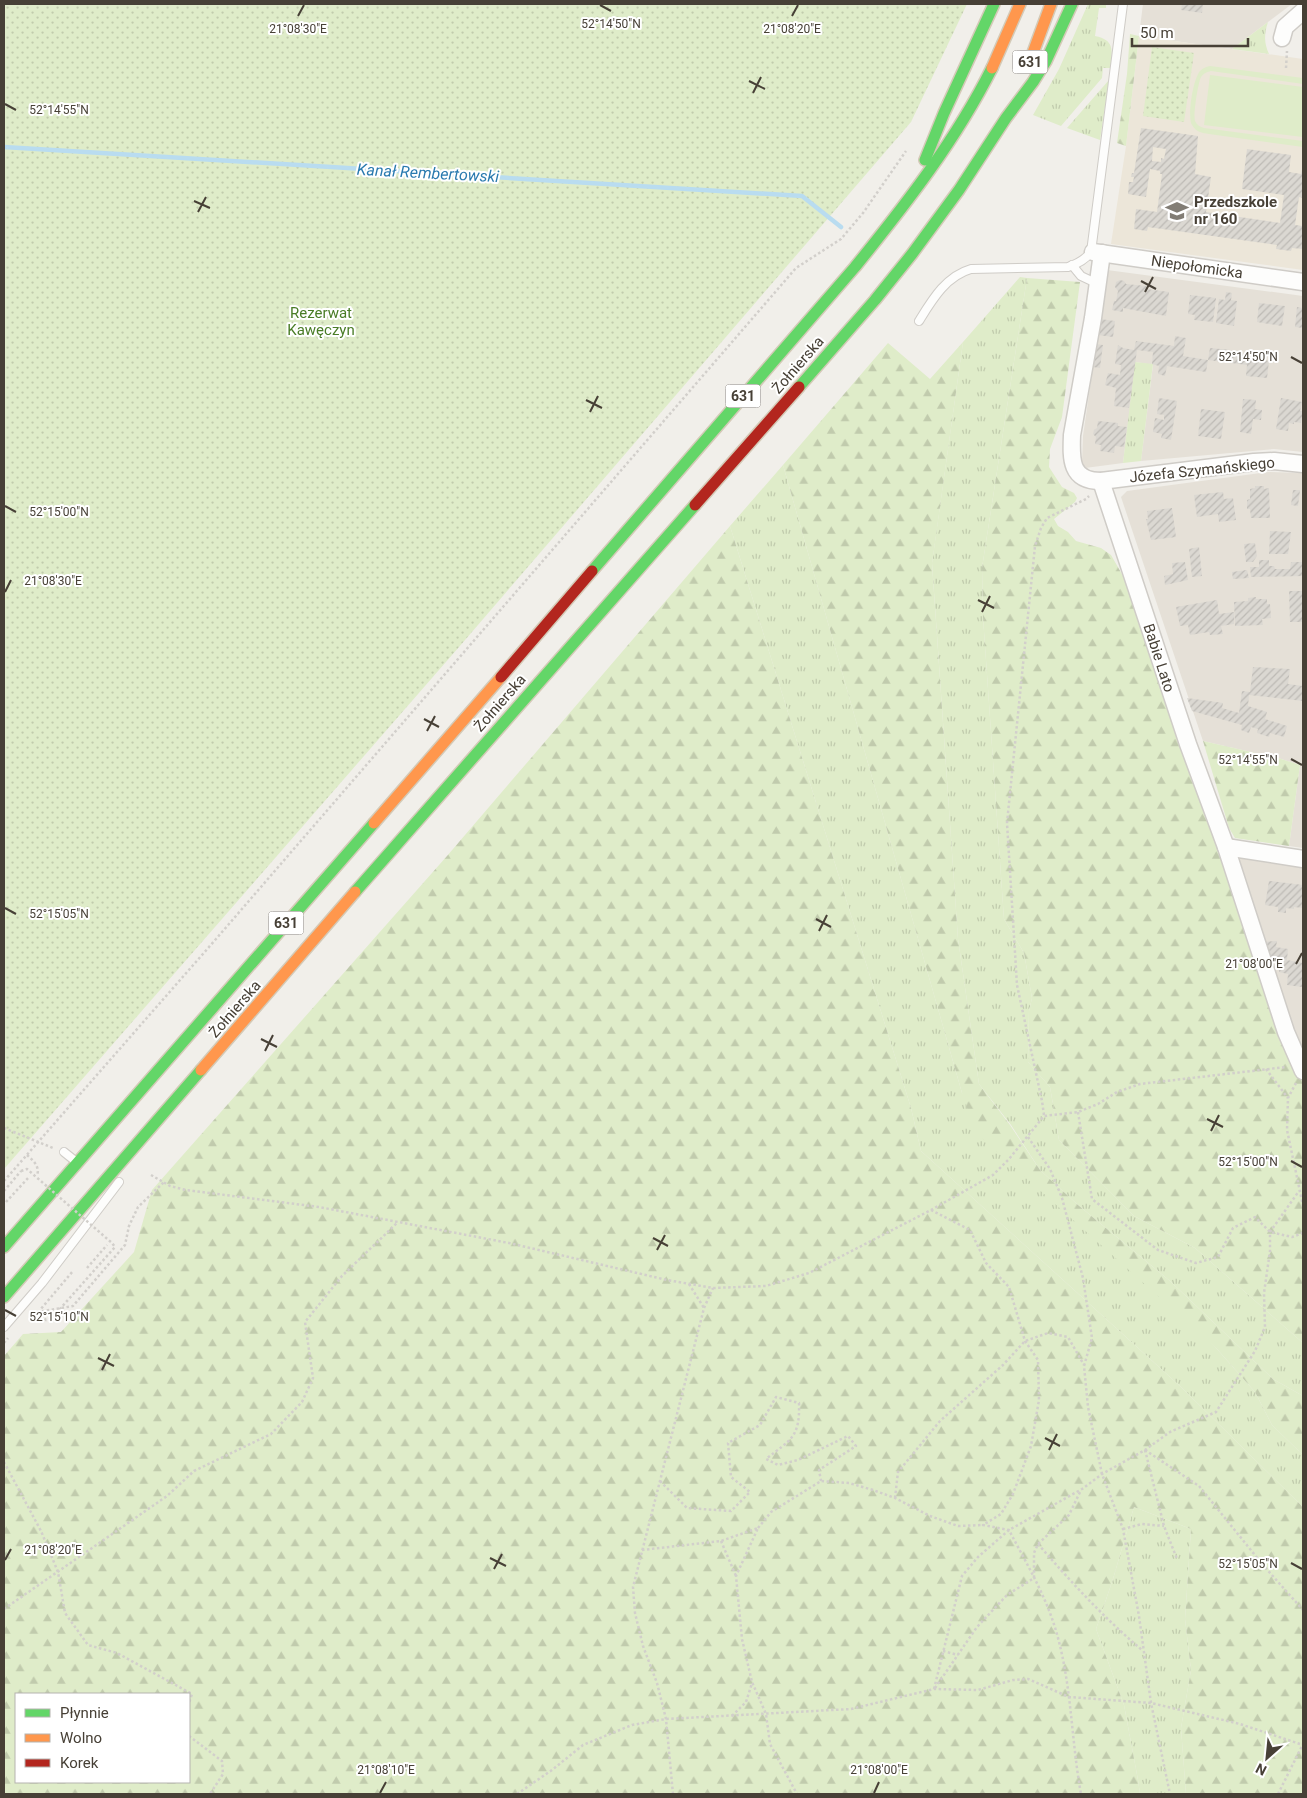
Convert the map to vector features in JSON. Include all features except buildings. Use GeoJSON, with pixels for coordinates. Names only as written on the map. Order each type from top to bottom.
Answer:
{"type":"FeatureCollection","features":[{"type":"Feature","properties":{"kind":"main road"},"geometry":{"type":"LineString","coordinates":[[914,190],[941,120],[994,4]]}},
{"type":"Feature","properties":{"kind":"main road","name":"631"},"geometry":{"type":"LineString","coordinates":[[914,190],[952,139],[981,89],[1020,4]]}},
{"type":"Feature","properties":{"kind":"main road","name":"631"},"geometry":{"type":"LineString","coordinates":[[1006,118],[1029,65],[1051,4]]}},
{"type":"Feature","properties":{"kind":"main road"},"geometry":{"type":"LineString","coordinates":[[1006,118],[1042,67],[1072,4]]}},
{"type":"Feature","properties":{"kind":"main road","name":"Żołnierska"},"geometry":{"type":"LineString","coordinates":[[4,1297],[427,809],[875,300],[953,198],[1006,118]]}},
{"type":"Feature","properties":{"kind":"main road","name":"Żołnierska"},"geometry":{"type":"LineString","coordinates":[[4,1247],[855,267],[914,190]]}},
{"type":"Feature","properties":{"kind":"street"},"geometry":{"type":"LineString","coordinates":[[1282,38],[1285,27],[1303,11]]}},
{"type":"Feature","properties":{"kind":"street"},"geometry":{"type":"LineString","coordinates":[[1096,252],[1099,278],[1072,435],[1072,452],[1074,470],[1093,481],[1101,481]]}},
{"type":"Feature","properties":{"kind":"street","name":"Niepołomicka"},"geometry":{"type":"LineString","coordinates":[[1096,252],[1303,282]]}},
{"type":"Feature","properties":{"kind":"street","name":"Józefa Szymańskiego"},"geometry":{"type":"LineString","coordinates":[[1101,481],[1254,462],[1274,461],[1303,464]]}},
{"type":"Feature","properties":{"kind":"street","name":"Babie Lato"},"geometry":{"type":"LineString","coordinates":[[1101,481],[1188,744],[1226,847],[1286,1032],[1303,1071]]}},
{"type":"Feature","properties":{"kind":"street"},"geometry":{"type":"LineString","coordinates":[[1226,847],[1303,858]]}},
{"type":"Feature","properties":{"kind":"lane"},"geometry":{"type":"LineString","coordinates":[[920,321],[930,303],[949,280],[961,272],[971,269],[1060,268],[1072,265],[1096,252],[1123,4]]}},
{"type":"Feature","properties":{"kind":"lane"},"geometry":{"type":"LineString","coordinates":[[1072,265],[1081,276],[1099,278]]}},
{"type":"Feature","properties":{"kind":"lane"},"geometry":{"type":"LineString","coordinates":[[140,1153],[186,1089]]}},
{"type":"Feature","properties":{"kind":"lane"},"geometry":{"type":"LineString","coordinates":[[64,1152],[78,1163]]}},
{"type":"Feature","properties":{"kind":"lane"},"geometry":{"type":"LineString","coordinates":[[4,1327],[100,1210],[122,1177]]}},
{"type":"Feature","properties":{"kind":"path"},"geometry":{"type":"LineString","coordinates":[[1286,68],[1288,57]]}},
{"type":"Feature","properties":{"kind":"path"},"geometry":{"type":"LineString","coordinates":[[4,1181],[216,939],[796,268],[841,238],[863,213],[910,145]]}},
{"type":"Feature","properties":{"kind":"path"},"geometry":{"type":"LineString","coordinates":[[1044,1116],[1017,986],[1007,823],[1034,546],[1047,518],[1086,499],[1101,481]]}},
{"type":"Feature","properties":{"kind":"path"},"geometry":{"type":"LineString","coordinates":[[151,1176],[186,1190],[319,1207],[509,1243],[689,1284],[713,1288],[766,1286],[809,1273],[931,1210],[993,1175],[1009,1160],[1044,1116],[1078,1112],[1098,1104],[1117,1092],[1140,1084],[1289,1067],[1303,1071],[1288,1098],[1287,1130],[1303,1206]]}},
{"type":"Feature","properties":{"kind":"path"},"geometry":{"type":"LineString","coordinates":[[1266,1069],[1288,1098]]}},
{"type":"Feature","properties":{"kind":"path"},"geometry":{"type":"LineString","coordinates":[[1078,1112],[1092,1199],[1158,1250],[1196,1263],[1218,1257],[1233,1228],[1255,1217],[1270,1232],[1292,1237],[1303,1232]]}},
{"type":"Feature","properties":{"kind":"path"},"geometry":{"type":"LineString","coordinates":[[4,1128],[64,1152]]}},
{"type":"Feature","properties":{"kind":"path"},"geometry":{"type":"LineString","coordinates":[[1028,1136],[1050,1169],[1062,1198],[1083,1278],[1092,1338],[1084,1366],[1088,1407],[1102,1474],[1123,1529],[1139,1616],[1151,1703],[1170,1794]]}},
{"type":"Feature","properties":{"kind":"path"},"geometry":{"type":"LineString","coordinates":[[27,1155],[35,1163],[39,1171],[38,1176],[32,1182]]}},
{"type":"Feature","properties":{"kind":"path"},"geometry":{"type":"LineString","coordinates":[[4,1191],[21,1171],[27,1169],[112,1243],[115,1248],[51,1319],[46,1320],[41,1316],[40,1310],[73,1270]]}},
{"type":"Feature","properties":{"kind":"path"},"geometry":{"type":"LineString","coordinates":[[6,1202],[29,1177]]}},
{"type":"Feature","properties":{"kind":"path"},"geometry":{"type":"LineString","coordinates":[[29,1316],[33,1312],[73,1306],[125,1245],[129,1226],[138,1207],[164,1182]]}},
{"type":"Feature","properties":{"kind":"path"},"geometry":{"type":"LineString","coordinates":[[934,1689],[962,1576],[978,1558],[1009,1530],[1082,1489],[1102,1474],[1145,1450],[1170,1432],[1216,1412],[1254,1351],[1265,1327],[1264,1293],[1270,1251],[1270,1232],[1300,1191]]}},
{"type":"Feature","properties":{"kind":"path"},"geometry":{"type":"LineString","coordinates":[[931,1210],[970,1230],[986,1263],[1009,1287],[1025,1341],[1038,1360],[1039,1400],[1031,1446],[1013,1494],[1001,1514],[983,1525]]}},
{"type":"Feature","properties":{"kind":"path"},"geometry":{"type":"LineString","coordinates":[[4,1608],[167,1496],[194,1471],[271,1434],[302,1402],[313,1378],[305,1322],[342,1276],[398,1222]]}},
{"type":"Feature","properties":{"kind":"path"},"geometry":{"type":"LineString","coordinates":[[86,1268],[107,1245]]}},
{"type":"Feature","properties":{"kind":"path"},"geometry":{"type":"LineString","coordinates":[[689,1284],[704,1308]]}},
{"type":"Feature","properties":{"kind":"path"},"geometry":{"type":"LineString","coordinates":[[673,1794],[666,1719],[657,1683],[643,1646],[635,1613],[633,1587],[704,1308],[713,1288]]}},
{"type":"Feature","properties":{"kind":"path"},"geometry":{"type":"LineString","coordinates":[[895,1498],[898,1472],[940,1421],[1003,1365],[1025,1341],[1048,1333],[1068,1337],[1084,1366]]}},
{"type":"Feature","properties":{"kind":"path"},"geometry":{"type":"LineString","coordinates":[[4,1343],[9,1337]]}},
{"type":"Feature","properties":{"kind":"path"},"geometry":{"type":"LineString","coordinates":[[660,1481],[687,1508],[731,1511],[750,1492],[731,1477],[728,1443],[760,1425],[776,1397],[799,1404],[800,1422],[794,1437],[766,1459],[778,1465],[798,1460],[848,1436],[856,1446],[819,1470],[821,1482]]}},
{"type":"Feature","properties":{"kind":"path"},"geometry":{"type":"LineString","coordinates":[[1145,1450],[1164,1526],[1177,1559]]}},
{"type":"Feature","properties":{"kind":"path"},"geometry":{"type":"LineString","coordinates":[[1145,1450],[1199,1486],[1263,1565],[1303,1610]]}},
{"type":"Feature","properties":{"kind":"path"},"geometry":{"type":"LineString","coordinates":[[4,1462],[41,1531],[58,1572],[65,1613],[88,1645],[117,1653],[192,1694],[190,1700]]}},
{"type":"Feature","properties":{"kind":"path"},"geometry":{"type":"LineString","coordinates":[[736,1576],[758,1528],[771,1512],[821,1482],[849,1483],[895,1498],[930,1516],[958,1526],[983,1525],[1009,1530]]}},
{"type":"Feature","properties":{"kind":"path"},"geometry":{"type":"LineString","coordinates":[[1034,1578],[1034,1553],[1038,1544],[1069,1515],[1082,1489]]}},
{"type":"Feature","properties":{"kind":"path"},"geometry":{"type":"LineString","coordinates":[[1123,1529],[1142,1524],[1164,1526]]}},
{"type":"Feature","properties":{"kind":"path"},"geometry":{"type":"LineString","coordinates":[[642,1550],[721,1541],[758,1528]]}},
{"type":"Feature","properties":{"kind":"path"},"geometry":{"type":"LineString","coordinates":[[1009,1530],[1050,1614],[1061,1652],[1069,1697],[1081,1794]]}},
{"type":"Feature","properties":{"kind":"path"},"geometry":{"type":"LineString","coordinates":[[721,1541],[736,1576],[742,1639],[752,1682],[766,1714],[770,1744],[797,1794]]}},
{"type":"Feature","properties":{"kind":"path"},"geometry":{"type":"LineString","coordinates":[[1038,1544],[1065,1576],[1114,1626],[1143,1651]]}},
{"type":"Feature","properties":{"kind":"path"},"geometry":{"type":"LineString","coordinates":[[934,1689],[977,1627],[1008,1595],[1034,1578]]}},
{"type":"Feature","properties":{"kind":"path"},"geometry":{"type":"LineString","coordinates":[[943,1651],[958,1655]]}},
{"type":"Feature","properties":{"kind":"path"},"geometry":{"type":"LineString","coordinates":[[517,1794],[552,1770],[583,1745],[632,1724],[666,1719],[851,1708],[934,1689],[978,1690],[1013,1680],[1028,1679],[1069,1697],[1151,1703],[1240,1724],[1303,1744],[1278,1794]]}},
{"type":"Feature","properties":{"kind":"path"},"geometry":{"type":"LineString","coordinates":[[732,1716],[746,1702],[752,1682]]}},
{"type":"Feature","properties":{"kind":"path"},"geometry":{"type":"LineString","coordinates":[[190,1737],[222,1761],[223,1774],[210,1794]]}},
{"type":"Feature","properties":{"kind":"shaded area"},"geometry":{"type":"Polygon","coordinates":[[[1143,4],[1292,4],[1232,49],[1139,36],[1143,4]]]}},
{"type":"Feature","properties":{"kind":"shaded area"},"geometry":{"type":"Polygon","coordinates":[[[1139,36],[1303,59],[1303,270],[1111,244],[1126,146],[1139,36]]]}},
{"type":"Feature","properties":{"kind":"shaded area"},"geometry":{"type":"Polygon","coordinates":[[[1107,270],[1303,296],[1303,452],[1274,449],[1141,461],[1153,365],[1136,362],[1123,463],[1085,468],[1082,463],[1083,436],[1107,270]]]}},
{"type":"Feature","properties":{"kind":"shaded area"},"geometry":{"type":"Polygon","coordinates":[[[1268,472],[1303,473],[1303,848],[1289,846],[1300,765],[1278,758],[1203,741],[1121,497],[1127,491],[1268,472]]]}},
{"type":"Feature","properties":{"kind":"shaded area"},"geometry":{"type":"Polygon","coordinates":[[[1237,856],[1303,866],[1303,1058],[1302,1058],[1237,856]]]}},
{"type":"Feature","properties":{"kind":"green space","name":"Rezerwat Kawęczyn"},"geometry":{"type":"Polygon","coordinates":[[[4,4],[967,4],[911,122],[459,647],[4,1169],[4,4]]]}},
{"type":"Feature","properties":{"kind":"green space"},"geometry":{"type":"Polygon","coordinates":[[[1088,4],[1106,4],[1106,8],[1099,8],[1095,36],[1106,40],[1111,47],[1111,68],[1103,68],[1102,78],[1061,126],[1033,115],[1059,69],[1088,4]]]}},
{"type":"Feature","properties":{"kind":"green space"},"geometry":{"type":"Polygon","coordinates":[[[1268,22],[1265,38],[1269,54],[1232,49],[1268,22]]]}},
{"type":"Feature","properties":{"kind":"green space"},"geometry":{"type":"Polygon","coordinates":[[[1130,34],[1139,36],[1126,146],[1117,143],[1127,74],[1130,34]]]}},
{"type":"Feature","properties":{"kind":"green space"},"geometry":{"type":"Polygon","coordinates":[[[1152,47],[1194,53],[1184,122],[1143,116],[1152,47]]]}},
{"type":"Feature","properties":{"kind":"green space"},"geometry":{"type":"Polygon","coordinates":[[[1210,66],[1303,78],[1303,84],[1207,72],[1201,77],[1197,92],[1195,121],[1198,125],[1204,128],[1303,141],[1303,147],[1206,134],[1195,129],[1192,125],[1190,114],[1193,89],[1197,75],[1200,71],[1210,66]]]}},
{"type":"Feature","properties":{"kind":"green space"},"geometry":{"type":"Polygon","coordinates":[[[1210,75],[1303,87],[1303,137],[1204,125],[1210,75]]]}},
{"type":"Feature","properties":{"kind":"green space"},"geometry":{"type":"Polygon","coordinates":[[[1109,80],[1100,140],[1067,128],[1109,80]]]}},
{"type":"Feature","properties":{"kind":"green space"},"geometry":{"type":"Polygon","coordinates":[[[1020,277],[1027,278],[982,568],[983,617],[1004,919],[1024,953],[1032,998],[1029,1011],[1028,1062],[1050,1087],[1059,1140],[1134,1216],[1195,1248],[1303,1343],[1303,1396],[1273,1379],[1170,1281],[1078,1205],[1040,1170],[1011,1125],[979,1084],[958,939],[932,563],[963,342],[1020,277]]]}},
{"type":"Feature","properties":{"kind":"green space"},"geometry":{"type":"Polygon","coordinates":[[[1027,278],[1080,282],[1062,417],[1050,449],[1049,467],[1062,487],[1074,493],[1077,498],[1075,502],[1054,519],[1058,526],[1068,532],[1076,541],[1101,548],[1111,555],[1123,576],[1303,1077],[1303,1343],[1195,1248],[1134,1216],[1059,1140],[1050,1087],[1028,1062],[1029,1011],[1032,998],[1024,953],[1004,919],[983,617],[982,568],[1027,278]]]}},
{"type":"Feature","properties":{"kind":"green space"},"geometry":{"type":"Polygon","coordinates":[[[963,342],[932,564],[958,939],[979,1084],[1010,1125],[1040,1170],[1078,1205],[1170,1281],[1273,1379],[1303,1396],[1303,1455],[1272,1425],[1255,1392],[1217,1349],[975,1132],[962,1093],[783,465],[888,343],[930,379],[963,342]]]}},
{"type":"Feature","properties":{"kind":"green space"},"geometry":{"type":"Polygon","coordinates":[[[1135,362],[1153,364],[1141,461],[1123,463],[1135,362]]]}},
{"type":"Feature","properties":{"kind":"green space"},"geometry":{"type":"Polygon","coordinates":[[[783,465],[962,1093],[1217,1349],[1255,1392],[1272,1425],[1303,1455],[1303,1507],[1181,1387],[921,1151],[911,1108],[730,526],[783,465]]]}},
{"type":"Feature","properties":{"kind":"green space"},"geometry":{"type":"Polygon","coordinates":[[[730,526],[911,1108],[921,1151],[1181,1387],[1303,1507],[1303,1794],[1186,1794],[1181,1728],[1191,1670],[1185,1619],[1191,1529],[1134,1507],[1096,1629],[1124,1705],[1140,1794],[4,1794],[4,1356],[23,1334],[61,1332],[134,1252],[152,1190],[447,856],[730,526]]]}},
{"type":"Feature","properties":{"kind":"green space"},"geometry":{"type":"Polygon","coordinates":[[[1203,741],[1278,758],[1300,765],[1289,846],[1235,838],[1229,828],[1203,741]]]}},
{"type":"Feature","properties":{"kind":"green space"},"geometry":{"type":"Polygon","coordinates":[[[1134,1507],[1191,1529],[1185,1619],[1191,1670],[1181,1728],[1186,1794],[1140,1794],[1124,1705],[1096,1629],[1134,1507]]]}},
{"type":"Feature","properties":{"kind":"waterway","name":"Kanał Rembertowski"},"geometry":{"type":"LineString","coordinates":[[4,147],[802,196],[841,227]]}},
{"type":"Feature","properties":{"kind":"traffic: fast"},"geometry":{"type":"LineString","coordinates":[[925,160],[944,113],[994,4]]}},
{"type":"Feature","properties":{"kind":"traffic: fast"},"geometry":{"type":"LineString","coordinates":[[799,387],[875,300],[959,190],[1046,61],[1072,4]]}},
{"type":"Feature","properties":{"kind":"traffic: fast"},"geometry":{"type":"LineString","coordinates":[[592,571],[855,267],[929,171],[963,121],[992,68]]}},
{"type":"Feature","properties":{"kind":"traffic: fast"},"geometry":{"type":"LineString","coordinates":[[355,892],[695,505]]}},
{"type":"Feature","properties":{"kind":"traffic: fast"},"geometry":{"type":"LineString","coordinates":[[4,1247],[374,823]]}},
{"type":"Feature","properties":{"kind":"traffic: fast"},"geometry":{"type":"LineString","coordinates":[[4,1297],[201,1070]]}},
{"type":"Feature","properties":{"kind":"traffic: slow"},"geometry":{"type":"LineString","coordinates":[[992,68],[1020,4]]}},
{"type":"Feature","properties":{"kind":"traffic: slow"},"geometry":{"type":"LineString","coordinates":[[1030,61],[1051,4]]}},
{"type":"Feature","properties":{"kind":"traffic: slow"},"geometry":{"type":"LineString","coordinates":[[374,823],[501,677]]}},
{"type":"Feature","properties":{"kind":"traffic: slow"},"geometry":{"type":"LineString","coordinates":[[201,1070],[355,892]]}},
{"type":"Feature","properties":{"kind":"traffic: jam"},"geometry":{"type":"LineString","coordinates":[[695,505],[799,387]]}},
{"type":"Feature","properties":{"kind":"traffic: jam"},"geometry":{"type":"LineString","coordinates":[[501,677],[592,571]]}},
{"type":"Feature","properties":{"kind":"place","name":"Przedszkole nr 160"},"geometry":{"type":"Point","coordinates":[1177,211]}}]}
